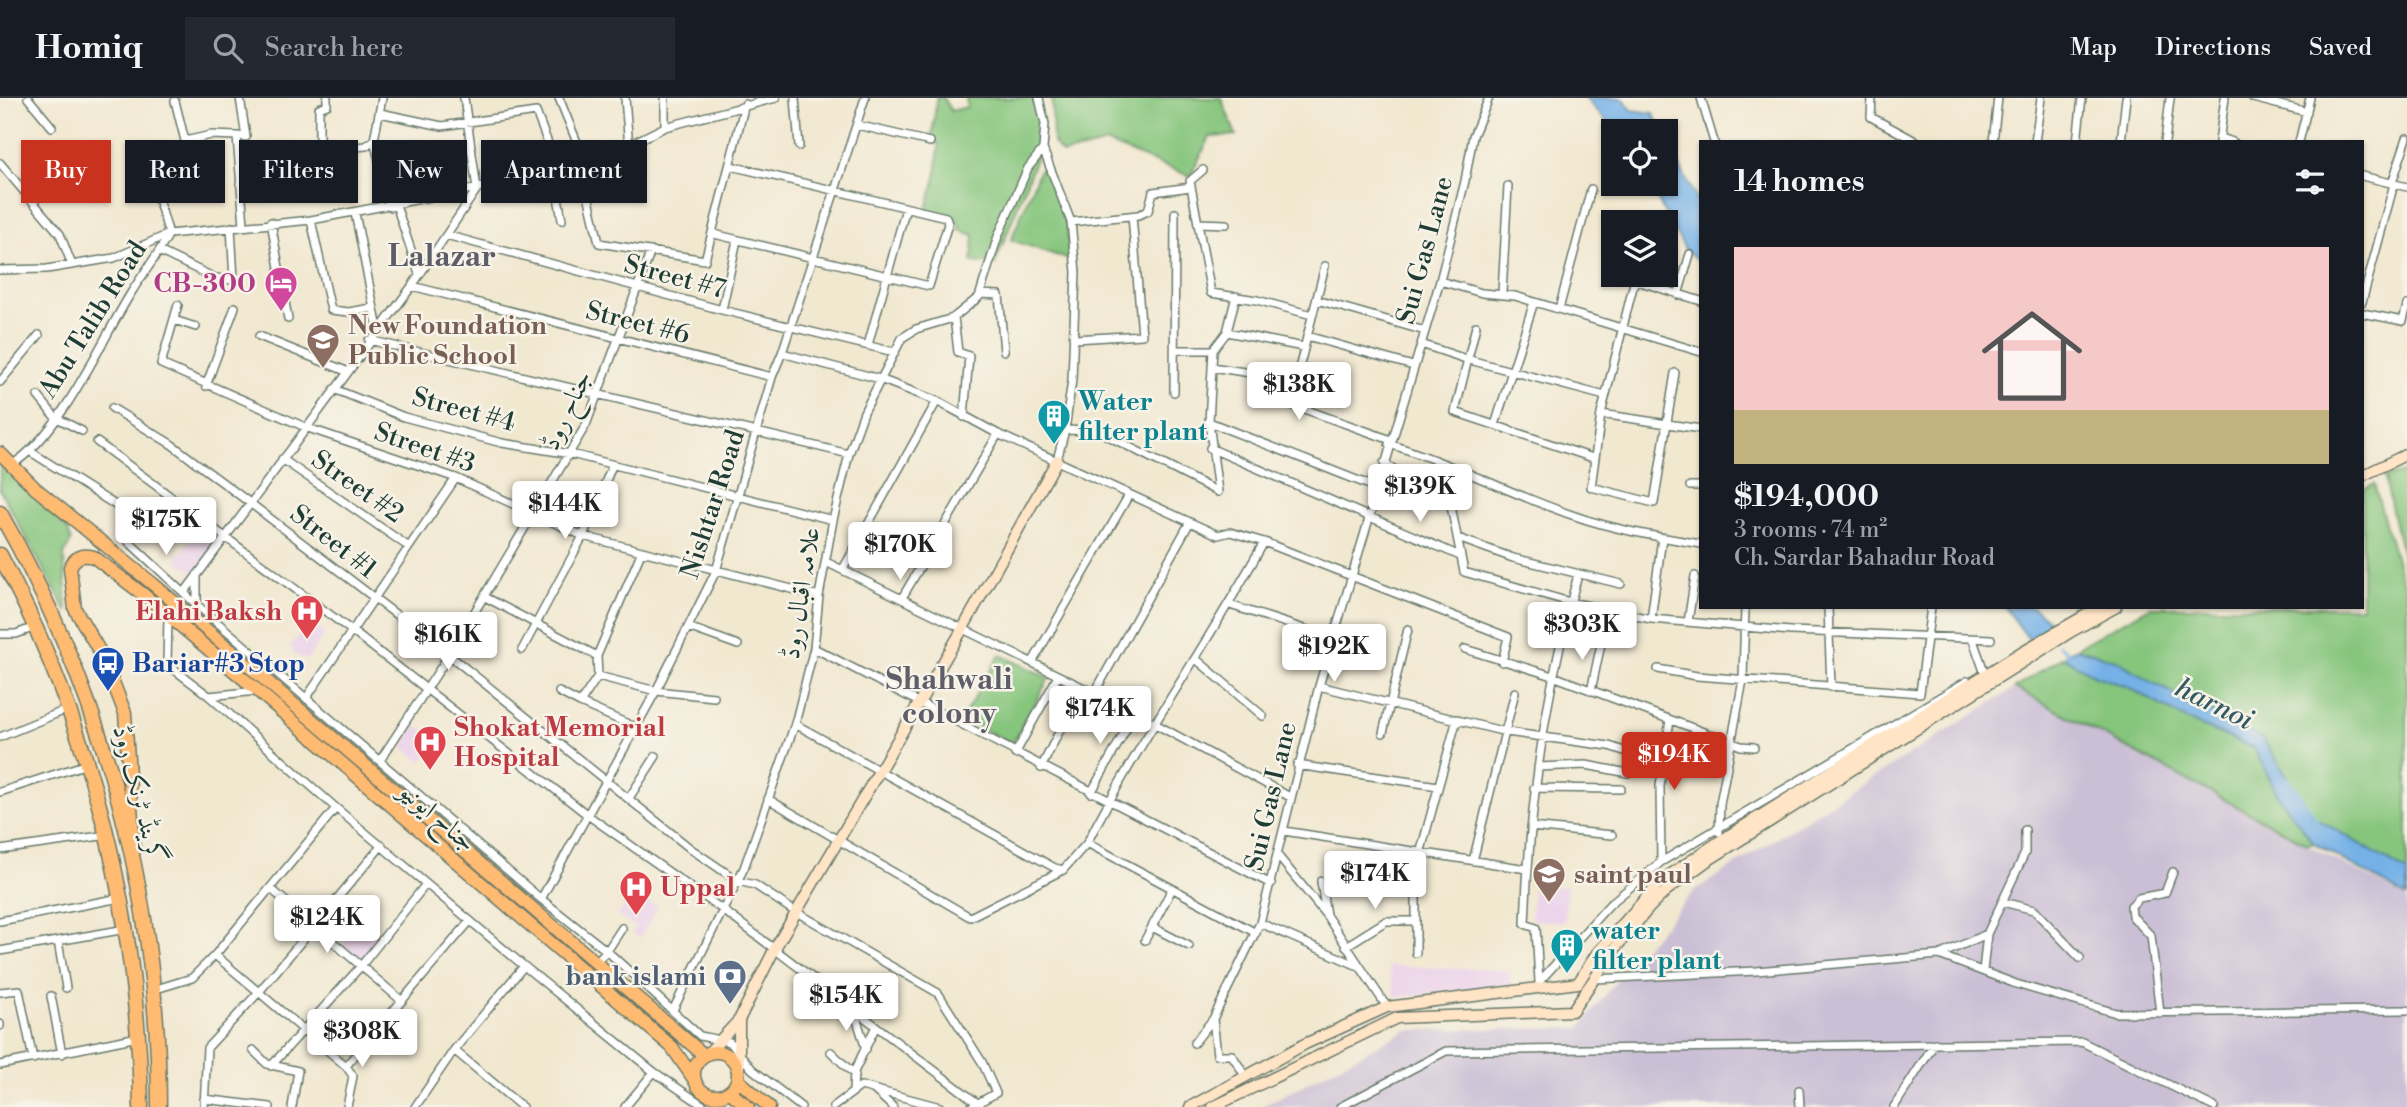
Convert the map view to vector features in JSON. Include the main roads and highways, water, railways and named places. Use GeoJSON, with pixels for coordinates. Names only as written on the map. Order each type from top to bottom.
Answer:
{"type":"FeatureCollection","features":[{"type":"Feature","properties":{"kind":"highway","name":"گرینڈ ٹرنک روڈ"},"geometry":{"type":"LineString","coordinates":[[0,513],[68,650],[101,737],[134,857],[149,949],[159,1107]]}},
{"type":"Feature","properties":{"kind":"highway","name":"گرینڈ ٹرنک روڈ"},"geometry":{"type":"LineString","coordinates":[[0,555],[36,627],[69,709],[88,763],[108,835],[130,952],[141,1107]]}},
{"type":"Feature","properties":{"kind":"highway"},"geometry":{"type":"LineString","coordinates":[[130,952],[149,949]]}},
{"type":"Feature","properties":{"kind":"main road","name":"جناح ایونیو"},"geometry":{"type":"LineString","coordinates":[[0,453],[35,488],[153,584],[263,686],[672,1047],[694,1079]]}},
{"type":"Feature","properties":{"kind":"main road"},"geometry":{"type":"LineString","coordinates":[[2364,475],[2407,454]]}},
{"type":"Feature","properties":{"kind":"main road"},"geometry":{"type":"LineString","coordinates":[[748,1107],[713,1100],[694,1079],[695,1065],[739,1020],[774,950],[880,772],[1057,460]]}},
{"type":"Feature","properties":{"kind":"main road","name":"جناح ایونیو"},"geometry":{"type":"LineString","coordinates":[[134,857],[125,713],[104,659],[75,610],[70,567],[78,557],[94,557],[169,617],[263,686],[707,1054]]}},
{"type":"Feature","properties":{"kind":"main road"},"geometry":{"type":"LineString","coordinates":[[1213,1107],[1375,1026],[1397,1018],[1572,1011],[1617,946],[1667,890],[1707,860],[2097,609]]}},
{"type":"Feature","properties":{"kind":"main road"},"geometry":{"type":"LineString","coordinates":[[2068,628],[2111,609]]}},
{"type":"Feature","properties":{"kind":"main road"},"geometry":{"type":"LineString","coordinates":[[1578,983],[1597,953],[1661,881],[1720,841],[2023,651],[2038,648]]}},
{"type":"Feature","properties":{"kind":"main road"},"geometry":{"type":"LineString","coordinates":[[1190,1107],[1305,1044],[1387,1006],[1539,984],[1578,983],[1595,979]]}},
{"type":"Feature","properties":{"kind":"main road"},"geometry":{"type":"LineString","coordinates":[[739,1020],[739,1078]]}},
{"type":"Feature","properties":{"kind":"main road"},"geometry":{"type":"LineString","coordinates":[[707,1054],[720,1052],[730,1056],[737,1064],[739,1078],[769,1107]]}},
{"type":"Feature","properties":{"kind":"main road"},"geometry":{"type":"LineString","coordinates":[[713,1100],[739,1078]]}},
{"type":"Feature","properties":{"kind":"water"},"geometry":{"type":"Polygon","coordinates":[[[1585,98],[1623,98],[1632,110],[1653,113],[1656,119],[1604,119],[1585,98]]]}},
{"type":"Feature","properties":{"kind":"water"},"geometry":{"type":"Polygon","coordinates":[[[1678,163],[1699,204],[1699,261],[1686,251],[1678,237],[1678,210],[1663,210],[1656,196],[1678,196],[1678,163]]]}},
{"type":"Feature","properties":{"kind":"water"},"geometry":{"type":"Polygon","coordinates":[[[2006,609],[2035,609],[2056,626],[2031,642],[2006,609]]]}},
{"type":"Feature","properties":{"kind":"water"},"geometry":{"type":"Polygon","coordinates":[[[2076,648],[2118,661],[2151,682],[2262,738],[2314,817],[2407,872],[2407,897],[2314,843],[2280,799],[2254,748],[2187,720],[2128,687],[2096,676],[2063,657],[2076,648]]]}},
{"type":"Feature","properties":{"kind":"waterway","name":"harnoi"},"geometry":{"type":"LineString","coordinates":[[2058,645],[2069,654]]}},
{"type":"Feature","properties":{"kind":"waterway","name":"harnoi"},"geometry":{"type":"LineString","coordinates":[[2288,778],[2318,821]]}},
{"type":"Feature","properties":{"kind":"place","name":"CB-300"},"geometry":{"type":"Point","coordinates":[281,313]}},
{"type":"Feature","properties":{"kind":"place","name":"New Foundation Public School"},"geometry":{"type":"Point","coordinates":[323,370]}},
{"type":"Feature","properties":{"kind":"place","name":"Water filter plant"},"geometry":{"type":"Point","coordinates":[1054,446]}},
{"type":"Feature","properties":{"kind":"place","name":"Elahi Baksh"},"geometry":{"type":"Point","coordinates":[307,641]}},
{"type":"Feature","properties":{"kind":"place","name":"Bariar#3 Stop"},"geometry":{"type":"Point","coordinates":[108,693]}},
{"type":"Feature","properties":{"kind":"place","name":"Shokat Memorial Hospital"},"geometry":{"type":"Point","coordinates":[430,772]}},
{"type":"Feature","properties":{"kind":"place","name":"saint paul"},"geometry":{"type":"Point","coordinates":[1549,904]}},
{"type":"Feature","properties":{"kind":"place","name":"Uppal"},"geometry":{"type":"Point","coordinates":[636,917]}},
{"type":"Feature","properties":{"kind":"place","name":"water filter plant"},"geometry":{"type":"Point","coordinates":[1567,975]}},
{"type":"Feature","properties":{"kind":"place","name":"bank islami"},"geometry":{"type":"Point","coordinates":[730,1006]}},
{"type":"Feature","properties":{"kind":"district","name":"Lalazar"},"geometry":{"type":"Point","coordinates":[442,256]}},
{"type":"Feature","properties":{"kind":"district","name":"Shahwali colony"},"geometry":{"type":"Point","coordinates":[949,696]}}]}
